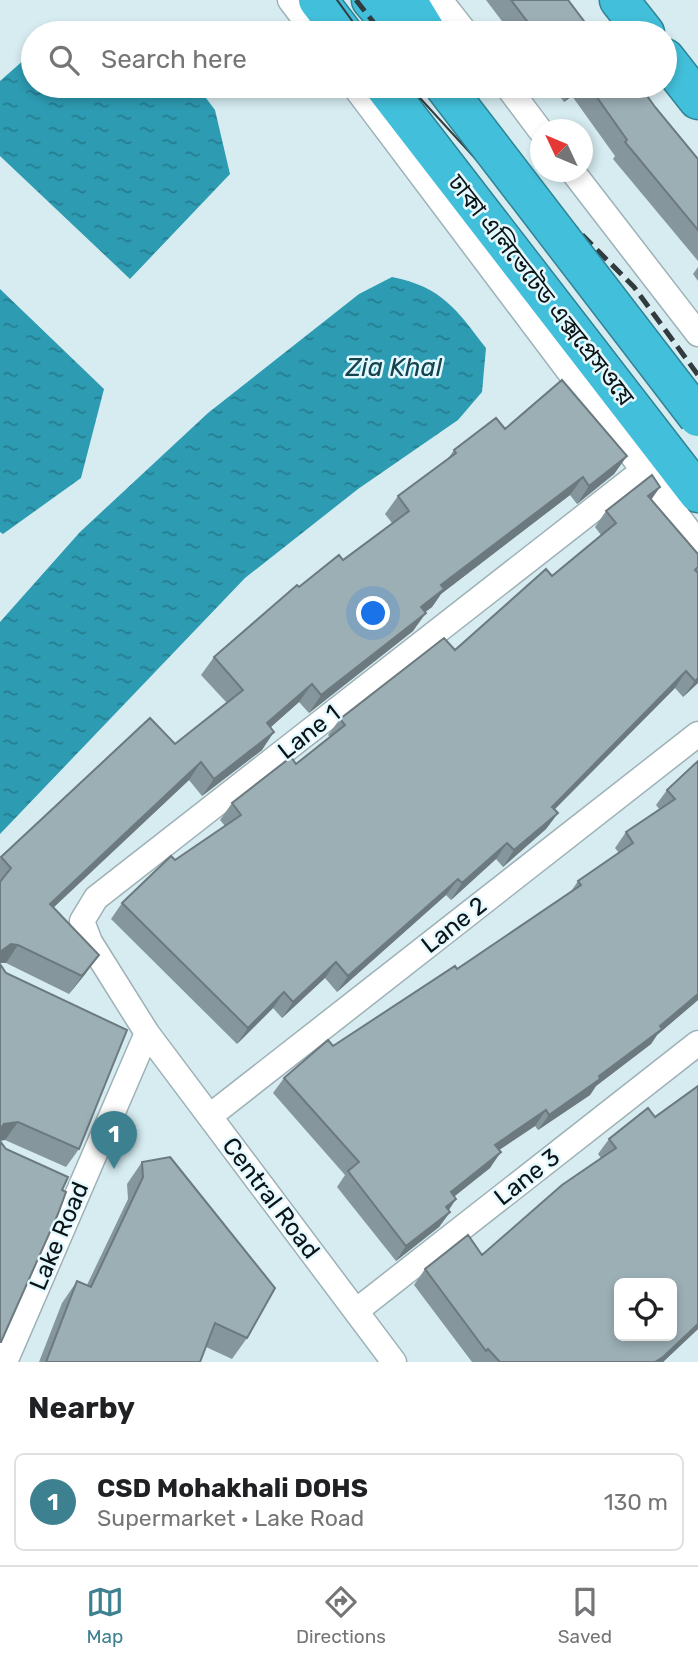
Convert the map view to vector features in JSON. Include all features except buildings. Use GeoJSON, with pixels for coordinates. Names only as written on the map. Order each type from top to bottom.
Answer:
{"type":"FeatureCollection","features":[{"type":"Feature","properties":{"kind":"highway"},"geometry":{"type":"LineString","coordinates":[[318,0],[334,21]]}},
{"type":"Feature","properties":{"kind":"highway"},"geometry":{"type":"LineString","coordinates":[[371,0],[389,21]]}},
{"type":"Feature","properties":{"kind":"highway"},"geometry":{"type":"LineString","coordinates":[[407,0],[420,21]]}},
{"type":"Feature","properties":{"kind":"highway"},"geometry":{"type":"LineString","coordinates":[[619,0],[636,21]]}},
{"type":"Feature","properties":{"kind":"highway"},"geometry":{"type":"LineString","coordinates":[[677,73],[698,100]]}},
{"type":"Feature","properties":{"kind":"highway","name":"ঢাকা এলিভেটেড এক্সপ্রেসওয়ে"},"geometry":{"type":"LineString","coordinates":[[393,98],[698,494]]}},
{"type":"Feature","properties":{"kind":"highway","name":"ঢাকা এলিভেটেড এক্সপ্রেসওয়ে"},"geometry":{"type":"LineString","coordinates":[[463,101],[698,417]]}},
{"type":"Feature","properties":{"kind":"street"},"geometry":{"type":"LineString","coordinates":[[290,0],[306,21]]}},
{"type":"Feature","properties":{"kind":"street"},"geometry":{"type":"LineString","coordinates":[[440,0],[457,21]]}},
{"type":"Feature","properties":{"kind":"street"},"geometry":{"type":"LineString","coordinates":[[363,98],[698,542]]}},
{"type":"Feature","properties":{"kind":"street"},"geometry":{"type":"LineString","coordinates":[[516,98],[532,119]]}},
{"type":"Feature","properties":{"kind":"street"},"geometry":{"type":"LineString","coordinates":[[581,182],[698,334]]}},
{"type":"Feature","properties":{"kind":"street","name":"Lane 1"},"geometry":{"type":"LineString","coordinates":[[144,1039],[90,942],[82,921],[96,898],[645,469]]}},
{"type":"Feature","properties":{"kind":"street","name":"Lane 2"},"geometry":{"type":"LineString","coordinates":[[210,1116],[698,734]]}},
{"type":"Feature","properties":{"kind":"street"},"geometry":{"type":"LineString","coordinates":[[118,1034],[144,1039]]}},
{"type":"Feature","properties":{"kind":"street","name":"Central Road"},"geometry":{"type":"LineString","coordinates":[[144,1039],[210,1116],[394,1362]]}},
{"type":"Feature","properties":{"kind":"street","name":"Lake Road"},"geometry":{"type":"LineString","coordinates":[[5,1362],[144,1039]]}},
{"type":"Feature","properties":{"kind":"street","name":"Lane 3"},"geometry":{"type":"LineString","coordinates":[[356,1311],[698,1042]]}},
{"type":"Feature","properties":{"kind":"street"},"geometry":{"type":"LineString","coordinates":[[57,1179],[79,1189]]}},
{"type":"Feature","properties":{"kind":"water"},"geometry":{"type":"Polygon","coordinates":[[[21,63],[21,98],[206,98],[215,110],[230,174],[130,279],[0,156],[0,81],[21,63]]]}},
{"type":"Feature","properties":{"kind":"water","name":"Zia Khal"},"geometry":{"type":"Polygon","coordinates":[[[392,277],[424,287],[447,302],[486,348],[482,392],[458,420],[358,489],[245,578],[0,834],[0,622],[80,532],[208,413],[359,294],[392,277]]]}},
{"type":"Feature","properties":{"kind":"water"},"geometry":{"type":"Polygon","coordinates":[[[0,289],[104,389],[81,478],[3,534],[0,532],[0,289]]]}},
{"type":"Feature","properties":{"kind":"tram line"},"geometry":{"type":"LineString","coordinates":[[337,0],[352,21]]}},
{"type":"Feature","properties":{"kind":"tram line"},"geometry":{"type":"LineString","coordinates":[[420,98],[610,306],[698,426]]}},
{"type":"Feature","properties":{"kind":"railway"},"geometry":{"type":"LineString","coordinates":[[356,0],[373,21]]}},
{"type":"Feature","properties":{"kind":"railway"},"geometry":{"type":"LineString","coordinates":[[446,98],[634,287],[698,375]]}},
{"type":"Feature","properties":{"kind":"place","name":"CSD Mohakhali DOHS"},"geometry":{"type":"Point","coordinates":[114,1169]}}]}
